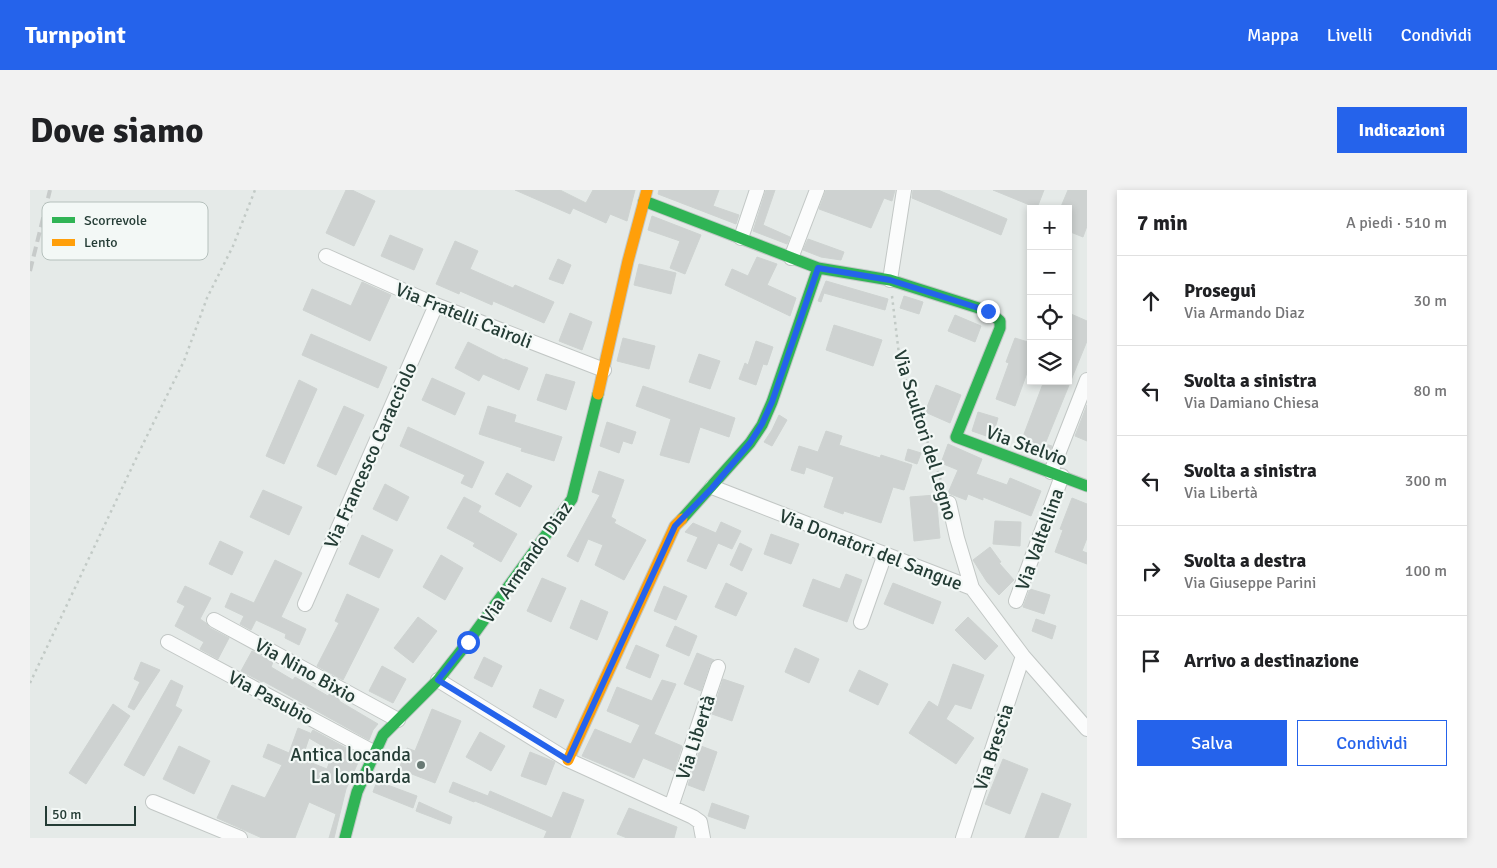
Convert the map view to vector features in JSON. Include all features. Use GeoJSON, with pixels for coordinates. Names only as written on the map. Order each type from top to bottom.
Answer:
{"type":"FeatureCollection","features":[{"type":"Feature","properties":{"kind":"street"},"geometry":{"type":"LineString","coordinates":[[741,238],[757,190]]}},
{"type":"Feature","properties":{"kind":"street"},"geometry":{"type":"LineString","coordinates":[[791,258],[817,190]]}},
{"type":"Feature","properties":{"kind":"street"},"geometry":{"type":"LineString","coordinates":[[646,196],[741,238],[818,268],[890,280],[904,190]]}},
{"type":"Feature","properties":{"kind":"street","name":"Via Armando Diaz"},"geometry":{"type":"LineString","coordinates":[[345,838],[356,792],[383,735],[438,680],[468,642],[572,499],[604,370],[628,261],[646,196]]}},
{"type":"Feature","properties":{"kind":"street","name":"Via Fratelli Cairoli"},"geometry":{"type":"LineString","coordinates":[[326,256],[436,305],[604,370]]}},
{"type":"Feature","properties":{"kind":"street"},"geometry":{"type":"LineString","coordinates":[[568,760],[675,526],[712,488],[750,443],[762,424],[772,402],[818,268]]}},
{"type":"Feature","properties":{"kind":"street","name":"Via Stelvio"},"geometry":{"type":"LineString","coordinates":[[890,280],[988,311],[1000,321],[1000,328],[956,437],[1087,486]]}},
{"type":"Feature","properties":{"kind":"street","name":"Via Francesco Caracciolo"},"geometry":{"type":"LineString","coordinates":[[305,604],[436,305]]}},
{"type":"Feature","properties":{"kind":"street","name":"Via Valtellina"},"geometry":{"type":"LineString","coordinates":[[1016,601],[1087,380]]}},
{"type":"Feature","properties":{"kind":"street","name":"Via Donatori del Sangue"},"geometry":{"type":"LineString","coordinates":[[712,488],[972,588],[1023,656],[1087,729]]}},
{"type":"Feature","properties":{"kind":"street","name":"Via Scultori del Legno"},"geometry":{"type":"LineString","coordinates":[[949,504],[956,538],[972,588]]}},
{"type":"Feature","properties":{"kind":"street"},"geometry":{"type":"LineString","coordinates":[[861,622],[885,554]]}},
{"type":"Feature","properties":{"kind":"street","name":"Via Nino Bixio"},"geometry":{"type":"LineString","coordinates":[[214,620],[398,720]]}},
{"type":"Feature","properties":{"kind":"street","name":"Via Pasubio"},"geometry":{"type":"LineString","coordinates":[[168,642],[375,753]]}},
{"type":"Feature","properties":{"kind":"street","name":"Via Brescia"},"geometry":{"type":"LineString","coordinates":[[963,838],[1023,656]]}},
{"type":"Feature","properties":{"kind":"street","name":"Via Libertà"},"geometry":{"type":"LineString","coordinates":[[672,807],[718,667]]}},
{"type":"Feature","properties":{"kind":"street"},"geometry":{"type":"LineString","coordinates":[[438,680],[568,760],[693,817],[700,822],[703,838]]}},
{"type":"Feature","properties":{"kind":"street"},"geometry":{"type":"LineString","coordinates":[[153,802],[240,838]]}},
{"type":"Feature","properties":{"kind":"path"},"geometry":{"type":"LineString","coordinates":[[30,683],[184,361],[207,298],[233,246],[255,190]]}},
{"type":"Feature","properties":{"kind":"path","name":"Via Scultori del Legno"},"geometry":{"type":"LineString","coordinates":[[890,280],[900,363],[949,504]]}},
{"type":"Feature","properties":{"kind":"building"},"geometry":{"type":"Polygon","coordinates":[[[346,190],[352,190],[375,201],[354,246],[326,233],[346,190]]]}},
{"type":"Feature","properties":{"kind":"building"},"geometry":{"type":"Polygon","coordinates":[[[515,190],[560,190],[586,203],[593,190],[635,190],[627,221],[610,214],[606,223],[573,208],[570,214],[515,190]]]}},
{"type":"Feature","properties":{"kind":"building"},"geometry":{"type":"Polygon","coordinates":[[[659,190],[719,190],[713,206],[739,215],[736,224],[658,194],[659,190]]]}},
{"type":"Feature","properties":{"kind":"building"},"geometry":{"type":"Polygon","coordinates":[[[766,190],[775,190],[763,225],[790,237],[787,244],[753,231],[766,190]]]}},
{"type":"Feature","properties":{"kind":"building"},"geometry":{"type":"Polygon","coordinates":[[[826,190],[895,190],[892,201],[884,198],[871,228],[819,209],[826,190]]]}},
{"type":"Feature","properties":{"kind":"building"},"geometry":{"type":"Polygon","coordinates":[[[913,190],[938,190],[1007,219],[1001,235],[912,198],[913,190]]]}},
{"type":"Feature","properties":{"kind":"building"},"geometry":{"type":"Polygon","coordinates":[[[993,190],[1044,190],[1038,205],[1030,205],[993,190]]]}},
{"type":"Feature","properties":{"kind":"building"},"geometry":{"type":"Polygon","coordinates":[[[1068,190],[1087,190],[1087,226],[1083,237],[1072,233],[1072,205],[1062,205],[1068,190]]]}},
{"type":"Feature","properties":{"kind":"building"},"geometry":{"type":"Polygon","coordinates":[[[652,216],[701,235],[685,274],[670,268],[680,241],[648,230],[652,216]]]}},
{"type":"Feature","properties":{"kind":"building"},"geometry":{"type":"Polygon","coordinates":[[[390,235],[423,249],[414,270],[381,256],[390,235]]]}},
{"type":"Feature","properties":{"kind":"building"},"geometry":{"type":"Polygon","coordinates":[[[808,239],[844,252],[841,260],[821,257],[803,250],[808,239]]]}},
{"type":"Feature","properties":{"kind":"building"},"geometry":{"type":"Polygon","coordinates":[[[455,241],[478,251],[470,269],[513,288],[515,285],[554,302],[544,323],[493,301],[492,305],[460,291],[459,294],[436,284],[455,241]]]}},
{"type":"Feature","properties":{"kind":"building"},"geometry":{"type":"Polygon","coordinates":[[[757,257],[777,264],[767,285],[796,298],[790,316],[725,285],[732,269],[748,276],[757,257]]]}},
{"type":"Feature","properties":{"kind":"building"},"geometry":{"type":"Polygon","coordinates":[[[558,259],[571,265],[563,284],[549,279],[558,259]]]}},
{"type":"Feature","properties":{"kind":"building"},"geometry":{"type":"Polygon","coordinates":[[[639,264],[676,273],[671,294],[634,285],[639,264]]]}},
{"type":"Feature","properties":{"kind":"building"},"geometry":{"type":"Polygon","coordinates":[[[826,281],[888,299],[885,310],[824,293],[821,302],[818,301],[826,281]]]}},
{"type":"Feature","properties":{"kind":"building"},"geometry":{"type":"Polygon","coordinates":[[[362,282],[391,295],[370,341],[303,310],[312,289],[351,306],[362,282]]]}},
{"type":"Feature","properties":{"kind":"building"},"geometry":{"type":"Polygon","coordinates":[[[904,296],[923,302],[919,314],[900,308],[904,296]]]}},
{"type":"Feature","properties":{"kind":"building"},"geometry":{"type":"Polygon","coordinates":[[[570,313],[592,322],[582,350],[559,341],[570,313]]]}},
{"type":"Feature","properties":{"kind":"building"},"geometry":{"type":"Polygon","coordinates":[[[1072,314],[1087,321],[1087,341],[1072,378],[1072,314]]]}},
{"type":"Feature","properties":{"kind":"building"},"geometry":{"type":"Polygon","coordinates":[[[955,315],[981,326],[975,342],[948,331],[955,315]]]}},
{"type":"Feature","properties":{"kind":"building"},"geometry":{"type":"Polygon","coordinates":[[[834,325],[882,340],[873,366],[826,350],[834,325]]]}},
{"type":"Feature","properties":{"kind":"building"},"geometry":{"type":"Polygon","coordinates":[[[311,334],[387,367],[378,388],[302,355],[311,334]]]}},
{"type":"Feature","properties":{"kind":"building"},"geometry":{"type":"Polygon","coordinates":[[[623,338],[655,346],[649,369],[617,361],[623,338]]]}},
{"type":"Feature","properties":{"kind":"building"},"geometry":{"type":"Polygon","coordinates":[[[1015,338],[1027,342],[1027,373],[1015,406],[996,399],[1009,363],[1006,362],[1015,338]]]}},
{"type":"Feature","properties":{"kind":"building"},"geometry":{"type":"Polygon","coordinates":[[[756,341],[773,347],[767,365],[763,364],[756,385],[739,379],[745,363],[748,365],[756,341]]]}},
{"type":"Feature","properties":{"kind":"building"},"geometry":{"type":"Polygon","coordinates":[[[468,342],[504,360],[528,368],[519,390],[483,374],[479,381],[455,368],[468,342]]]}},
{"type":"Feature","properties":{"kind":"building"},"geometry":{"type":"Polygon","coordinates":[[[699,354],[720,361],[710,389],[689,382],[699,354]]]}},
{"type":"Feature","properties":{"kind":"building"},"geometry":{"type":"Polygon","coordinates":[[[546,374],[575,382],[566,410],[537,400],[546,374]]]}},
{"type":"Feature","properties":{"kind":"building"},"geometry":{"type":"Polygon","coordinates":[[[432,378],[465,393],[455,415],[422,400],[432,378]]]}},
{"type":"Feature","properties":{"kind":"building"},"geometry":{"type":"Polygon","coordinates":[[[299,380],[317,389],[284,464],[266,456],[299,380]]]}},
{"type":"Feature","properties":{"kind":"building"},"geometry":{"type":"Polygon","coordinates":[[[936,385],[961,395],[950,423],[925,412],[936,385]]]}},
{"type":"Feature","properties":{"kind":"building"},"geometry":{"type":"Polygon","coordinates":[[[1042,385],[1069,385],[1045,444],[1052,446],[1047,459],[1029,452],[1031,446],[1021,442],[1042,385]]]}},
{"type":"Feature","properties":{"kind":"building"},"geometry":{"type":"Polygon","coordinates":[[[643,386],[735,418],[729,437],[700,427],[689,463],[660,455],[671,419],[636,406],[643,386]]]}},
{"type":"Feature","properties":{"kind":"building"},"geometry":{"type":"Polygon","coordinates":[[[1087,405],[1087,441],[1075,436],[1087,405]]]}},
{"type":"Feature","properties":{"kind":"building"},"geometry":{"type":"Polygon","coordinates":[[[344,406],[364,415],[336,475],[317,466],[344,406]]]}},
{"type":"Feature","properties":{"kind":"building"},"geometry":{"type":"Polygon","coordinates":[[[488,406],[516,415],[514,422],[562,437],[554,461],[521,451],[522,448],[479,434],[488,406]]]}},
{"type":"Feature","properties":{"kind":"building"},"geometry":{"type":"Polygon","coordinates":[[[978,412],[998,418],[992,438],[972,431],[978,412]]]}},
{"type":"Feature","properties":{"kind":"building"},"geometry":{"type":"Polygon","coordinates":[[[779,415],[787,420],[772,446],[764,442],[779,415]]]}},
{"type":"Feature","properties":{"kind":"building"},"geometry":{"type":"Polygon","coordinates":[[[607,422],[636,432],[632,444],[623,441],[619,453],[600,446],[607,422]]]}},
{"type":"Feature","properties":{"kind":"building"},"geometry":{"type":"Polygon","coordinates":[[[408,427],[484,462],[472,488],[461,483],[465,475],[400,446],[408,427]]]}},
{"type":"Feature","properties":{"kind":"building"},"geometry":{"type":"Polygon","coordinates":[[[826,431],[842,436],[839,445],[880,458],[881,455],[912,465],[904,490],[893,487],[881,523],[844,511],[843,514],[824,507],[834,477],[806,467],[804,474],[791,470],[799,446],[818,452],[826,431]]]}},
{"type":"Feature","properties":{"kind":"building"},"geometry":{"type":"Polygon","coordinates":[[[948,444],[982,459],[976,474],[1007,485],[1010,478],[1041,491],[1031,516],[983,497],[983,500],[968,494],[966,500],[948,493],[958,470],[941,463],[948,444]]]}},
{"type":"Feature","properties":{"kind":"building"},"geometry":{"type":"Polygon","coordinates":[[[908,449],[921,453],[917,464],[905,460],[908,449]]]}},
{"type":"Feature","properties":{"kind":"building"},"geometry":{"type":"Polygon","coordinates":[[[599,471],[624,480],[611,517],[616,520],[614,523],[646,540],[624,580],[595,565],[603,545],[588,539],[578,562],[567,556],[600,495],[592,492],[599,471]]]}},
{"type":"Feature","properties":{"kind":"building"},"geometry":{"type":"Polygon","coordinates":[[[507,473],[532,486],[520,507],[495,494],[507,473]]]}},
{"type":"Feature","properties":{"kind":"building"},"geometry":{"type":"Polygon","coordinates":[[[385,484],[409,497],[397,521],[373,509],[385,484]]]}},
{"type":"Feature","properties":{"kind":"building"},"geometry":{"type":"Polygon","coordinates":[[[263,490],[302,507],[289,535],[250,517],[263,490]]]}},
{"type":"Feature","properties":{"kind":"building"},"geometry":{"type":"Polygon","coordinates":[[[936,495],[940,538],[914,541],[910,497],[936,495]]]}},
{"type":"Feature","properties":{"kind":"building"},"geometry":{"type":"Polygon","coordinates":[[[464,497],[481,506],[478,512],[517,534],[501,562],[473,546],[475,543],[447,528],[464,497]]]}},
{"type":"Feature","properties":{"kind":"building"},"geometry":{"type":"Polygon","coordinates":[[[1072,498],[1087,504],[1087,538],[1082,551],[1087,553],[1087,564],[1055,552],[1063,530],[1060,529],[1072,498]]]}},
{"type":"Feature","properties":{"kind":"building"},"geometry":{"type":"Polygon","coordinates":[[[995,521],[1021,522],[1020,546],[993,544],[995,521]]]}},
{"type":"Feature","properties":{"kind":"building"},"geometry":{"type":"Polygon","coordinates":[[[721,522],[741,531],[732,549],[718,543],[706,569],[687,561],[698,537],[685,532],[693,523],[716,533],[721,522]]]}},
{"type":"Feature","properties":{"kind":"building"},"geometry":{"type":"Polygon","coordinates":[[[771,534],[799,544],[791,564],[764,554],[771,534]]]}},
{"type":"Feature","properties":{"kind":"building"},"geometry":{"type":"Polygon","coordinates":[[[362,535],[393,550],[379,578],[349,564],[362,535]]]}},
{"type":"Feature","properties":{"kind":"building"},"geometry":{"type":"Polygon","coordinates":[[[220,541],[243,552],[232,575],[209,564],[220,541]]]}},
{"type":"Feature","properties":{"kind":"building"},"geometry":{"type":"Polygon","coordinates":[[[740,543],[752,549],[742,571],[730,565],[740,543]]]}},
{"type":"Feature","properties":{"kind":"building"},"geometry":{"type":"Polygon","coordinates":[[[990,547],[1001,562],[999,563],[1014,580],[999,595],[987,582],[973,560],[990,547]]]}},
{"type":"Feature","properties":{"kind":"building"},"geometry":{"type":"Polygon","coordinates":[[[441,555],[463,568],[445,600],[423,587],[441,555]]]}},
{"type":"Feature","properties":{"kind":"building"},"geometry":{"type":"Polygon","coordinates":[[[275,560],[302,573],[281,617],[306,629],[299,645],[285,638],[286,634],[256,620],[251,630],[240,624],[244,616],[225,607],[231,593],[254,603],[275,560]]]}},
{"type":"Feature","properties":{"kind":"building"},"geometry":{"type":"Polygon","coordinates":[[[846,574],[862,580],[847,622],[803,606],[813,579],[840,589],[846,574]]]}},
{"type":"Feature","properties":{"kind":"building"},"geometry":{"type":"Polygon","coordinates":[[[542,578],[566,588],[551,622],[527,611],[542,578]]]}},
{"type":"Feature","properties":{"kind":"building"},"geometry":{"type":"Polygon","coordinates":[[[726,583],[747,593],[736,616],[715,607],[726,583]]]}},
{"type":"Feature","properties":{"kind":"building"},"geometry":{"type":"Polygon","coordinates":[[[893,583],[941,602],[933,624],[884,604],[893,583]]]}},
{"type":"Feature","properties":{"kind":"building"},"geometry":{"type":"Polygon","coordinates":[[[185,586],[211,598],[200,619],[210,628],[229,638],[218,659],[200,649],[204,642],[175,626],[185,606],[177,602],[185,586]]]}},
{"type":"Feature","properties":{"kind":"building"},"geometry":{"type":"Polygon","coordinates":[[[664,586],[687,596],[676,620],[654,611],[664,586]]]}},
{"type":"Feature","properties":{"kind":"building"},"geometry":{"type":"Polygon","coordinates":[[[1030,589],[1050,595],[1044,614],[1023,607],[1030,589]]]}},
{"type":"Feature","properties":{"kind":"building"},"geometry":{"type":"Polygon","coordinates":[[[347,594],[379,609],[343,680],[317,666],[339,623],[335,621],[347,594]]]}},
{"type":"Feature","properties":{"kind":"building"},"geometry":{"type":"Polygon","coordinates":[[[581,600],[608,612],[597,640],[570,628],[581,600]]]}},
{"type":"Feature","properties":{"kind":"building"},"geometry":{"type":"Polygon","coordinates":[[[418,617],[437,631],[413,663],[394,648],[418,617]]]}},
{"type":"Feature","properties":{"kind":"building"},"geometry":{"type":"Polygon","coordinates":[[[968,617],[998,646],[985,660],[955,630],[968,617]]]}},
{"type":"Feature","properties":{"kind":"building"},"geometry":{"type":"Polygon","coordinates":[[[1036,619],[1056,626],[1052,639],[1032,631],[1036,619]]]}},
{"type":"Feature","properties":{"kind":"building"},"geometry":{"type":"Polygon","coordinates":[[[675,626],[697,636],[689,656],[666,646],[675,626]]]}},
{"type":"Feature","properties":{"kind":"building"},"geometry":{"type":"Polygon","coordinates":[[[636,645],[659,655],[650,678],[626,668],[636,645]]]}},
{"type":"Feature","properties":{"kind":"building"},"geometry":{"type":"Polygon","coordinates":[[[795,648],[819,659],[809,683],[785,672],[795,648]]]}},
{"type":"Feature","properties":{"kind":"building"},"geometry":{"type":"Polygon","coordinates":[[[252,651],[273,662],[271,667],[293,680],[295,677],[328,696],[330,693],[340,699],[339,701],[378,724],[369,740],[263,681],[241,671],[252,651]]]}},
{"type":"Feature","properties":{"kind":"building"},"geometry":{"type":"Polygon","coordinates":[[[697,653],[714,660],[710,664],[701,691],[684,684],[697,653]]]}},
{"type":"Feature","properties":{"kind":"building"},"geometry":{"type":"Polygon","coordinates":[[[484,657],[502,666],[492,687],[474,678],[484,657]]]}},
{"type":"Feature","properties":{"kind":"building"},"geometry":{"type":"Polygon","coordinates":[[[141,662],[160,670],[134,710],[128,707],[140,682],[134,679],[141,662]]]}},
{"type":"Feature","properties":{"kind":"building"},"geometry":{"type":"Polygon","coordinates":[[[953,664],[984,675],[971,709],[955,704],[946,719],[974,738],[956,764],[909,733],[929,701],[938,707],[953,664]]]}},
{"type":"Feature","properties":{"kind":"building"},"geometry":{"type":"Polygon","coordinates":[[[382,666],[406,679],[393,703],[369,691],[382,666]]]}},
{"type":"Feature","properties":{"kind":"building"},"geometry":{"type":"Polygon","coordinates":[[[859,670],[888,684],[878,705],[849,691],[859,670]]]}},
{"type":"Feature","properties":{"kind":"building"},"geometry":{"type":"Polygon","coordinates":[[[723,679],[744,686],[732,721],[712,714],[723,679]]]}},
{"type":"Feature","properties":{"kind":"building"},"geometry":{"type":"Polygon","coordinates":[[[171,680],[183,686],[175,706],[182,710],[144,776],[124,765],[171,680]]]}},
{"type":"Feature","properties":{"kind":"building"},"geometry":{"type":"Polygon","coordinates":[[[662,680],[676,684],[654,734],[682,746],[674,771],[643,758],[634,778],[582,756],[595,729],[631,744],[640,725],[607,711],[617,687],[652,701],[662,680]]]}},
{"type":"Feature","properties":{"kind":"building"},"geometry":{"type":"Polygon","coordinates":[[[540,689],[564,700],[556,718],[533,707],[540,689]]]}},
{"type":"Feature","properties":{"kind":"building"},"geometry":{"type":"Polygon","coordinates":[[[113,704],[130,716],[86,784],[69,773],[113,704]]]}},
{"type":"Feature","properties":{"kind":"building"},"geometry":{"type":"Polygon","coordinates":[[[432,709],[461,721],[435,783],[399,769],[407,748],[415,751],[432,709]]]}},
{"type":"Feature","properties":{"kind":"building"},"geometry":{"type":"Polygon","coordinates":[[[298,728],[310,733],[309,736],[313,730],[361,756],[346,789],[334,838],[329,838],[336,814],[309,802],[295,838],[262,838],[217,818],[232,785],[265,798],[282,765],[263,757],[268,744],[289,753],[298,728]],[[309,738],[302,759],[327,769],[333,752],[309,738]]]}},
{"type":"Feature","properties":{"kind":"building"},"geometry":{"type":"Polygon","coordinates":[[[480,732],[505,746],[491,771],[466,757],[480,732]]]}},
{"type":"Feature","properties":{"kind":"building"},"geometry":{"type":"Polygon","coordinates":[[[179,746],[210,761],[194,794],[163,779],[179,746]]]}},
{"type":"Feature","properties":{"kind":"building"},"geometry":{"type":"Polygon","coordinates":[[[701,746],[717,752],[704,791],[688,785],[701,746]]]}},
{"type":"Feature","properties":{"kind":"building"},"geometry":{"type":"Polygon","coordinates":[[[530,752],[555,762],[546,785],[521,776],[530,752]]]}},
{"type":"Feature","properties":{"kind":"building"},"geometry":{"type":"Polygon","coordinates":[[[1003,759],[1028,769],[1010,814],[985,804],[1003,759]]]}},
{"type":"Feature","properties":{"kind":"building"},"geometry":{"type":"Polygon","coordinates":[[[377,781],[417,796],[413,808],[373,792],[377,781]]]}},
{"type":"Feature","properties":{"kind":"building"},"geometry":{"type":"Polygon","coordinates":[[[453,782],[488,796],[490,791],[552,818],[563,792],[584,800],[570,838],[544,838],[547,831],[449,792],[453,782]]]}},
{"type":"Feature","properties":{"kind":"building"},"geometry":{"type":"Polygon","coordinates":[[[1042,793],[1071,804],[1058,838],[1025,838],[1042,793]]]}},
{"type":"Feature","properties":{"kind":"building"},"geometry":{"type":"Polygon","coordinates":[[[419,802],[452,817],[450,824],[416,811],[419,802]]]}},
{"type":"Feature","properties":{"kind":"building"},"geometry":{"type":"Polygon","coordinates":[[[712,803],[749,816],[745,829],[708,816],[712,803]]]}},
{"type":"Feature","properties":{"kind":"building"},"geometry":{"type":"Polygon","coordinates":[[[629,808],[677,827],[674,838],[627,838],[617,834],[629,808]]]}},
{"type":"Feature","properties":{"kind":"railway"},"geometry":{"type":"LineString","coordinates":[[47,202],[50,190]]}},
{"type":"Feature","properties":{"kind":"railway"},"geometry":{"type":"LineString","coordinates":[[30,271],[42,222]]}},
{"type":"Feature","properties":{"kind":"traffic: fast"},"geometry":{"type":"LineString","coordinates":[[644,201],[818,268],[890,280],[988,311],[1000,321],[1000,328],[956,437],[1087,486]]}},
{"type":"Feature","properties":{"kind":"traffic: fast"},"geometry":{"type":"LineString","coordinates":[[682,519],[750,443],[762,425],[772,402],[818,268]]}},
{"type":"Feature","properties":{"kind":"traffic: fast"},"geometry":{"type":"LineString","coordinates":[[345,838],[357,792],[383,735],[438,680],[468,642],[572,499],[598,394]]}},
{"type":"Feature","properties":{"kind":"traffic: slow"},"geometry":{"type":"LineString","coordinates":[[598,394],[628,261],[647,190]]}},
{"type":"Feature","properties":{"kind":"traffic: slow"},"geometry":{"type":"LineString","coordinates":[[568,760],[675,526],[682,519]]}},
{"type":"Feature","properties":{"kind":"place","name":"Antica locanda La lombarda"},"geometry":{"type":"Point","coordinates":[421,765]}},
{"type":"Feature","properties":{"kind":"route"},"geometry":{"type":"LineString","coordinates":[[468,642],[438,680],[568,760],[675,526],[712,488],[750,443],[762,424],[772,402],[818,268],[890,280],[988,311]]}}]}
